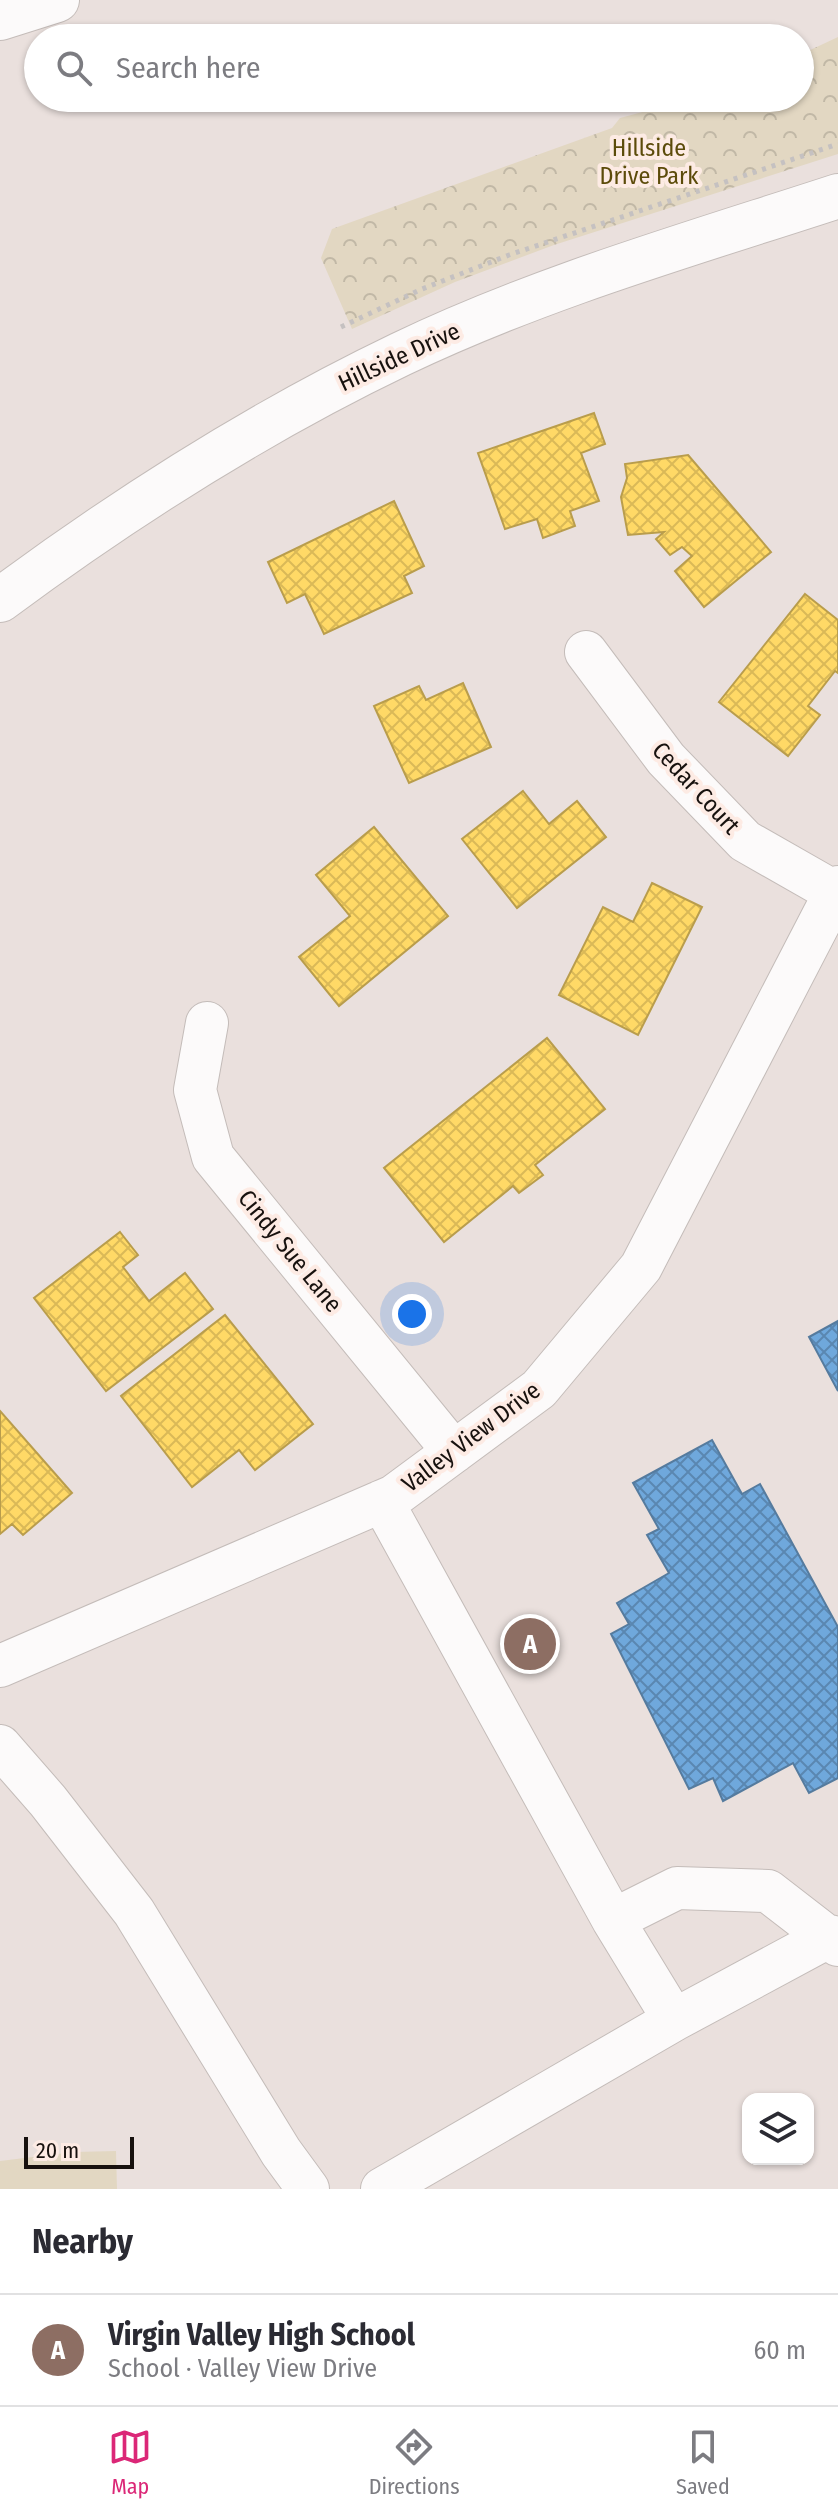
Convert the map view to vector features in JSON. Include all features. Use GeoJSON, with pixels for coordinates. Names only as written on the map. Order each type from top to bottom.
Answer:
{"type":"FeatureCollection","features":[{"type":"Feature","properties":{"kind":"main road"},"geometry":{"type":"LineString","coordinates":[[0,18],[57,0]]}},
{"type":"Feature","properties":{"kind":"main road","name":"Hillside Drive"},"geometry":{"type":"LineString","coordinates":[[0,600],[84,538],[189,470],[296,406],[404,353],[568,284],[838,196]]}},
{"type":"Feature","properties":{"kind":"street","name":"Cedar Court"},"geometry":{"type":"LineString","coordinates":[[586,652],[666,759],[745,841],[837,892]]}},
{"type":"Feature","properties":{"kind":"street","name":"Valley View Drive"},"geometry":{"type":"LineString","coordinates":[[0,1666],[382,1501],[539,1389],[641,1267],[837,892]]}},
{"type":"Feature","properties":{"kind":"street","name":"Cindy Sue Lane"},"geometry":{"type":"LineString","coordinates":[[207,1023],[195,1090],[213,1157],[454,1452]]}},
{"type":"Feature","properties":{"kind":"street"},"geometry":{"type":"LineString","coordinates":[[382,1501],[613,1920],[674,2020]]}},
{"type":"Feature","properties":{"kind":"street"},"geometry":{"type":"LineString","coordinates":[[0,1746],[48,1801],[134,1912],[281,2152],[308,2189]]}},
{"type":"Feature","properties":{"kind":"street"},"geometry":{"type":"LineString","coordinates":[[382,2189],[674,2020],[834,1941],[768,1891],[677,1888],[613,1920]]}},
{"type":"Feature","properties":{"kind":"path"},"geometry":{"type":"LineString","coordinates":[[341,327],[422,289],[509,255],[838,144]]}},
{"type":"Feature","properties":{"kind":"green space","name":"Hillside Drive Park"},"geometry":{"type":"Polygon","coordinates":[[[838,37],[838,154],[554,245],[455,282],[352,329],[321,258],[332,229],[612,128],[620,118],[642,112],[814,112],[814,48],[838,37]]]}},
{"type":"Feature","properties":{"kind":"green space"},"geometry":{"type":"Polygon","coordinates":[[[116,2151],[117,2189],[0,2189],[0,2161],[74,2152],[116,2151]]]}},
{"type":"Feature","properties":{"kind":"building: Homes"},"geometry":{"type":"Polygon","coordinates":[[[594,413],[605,444],[581,453],[599,501],[570,511],[575,526],[543,538],[537,519],[505,529],[478,453],[594,413]]]}},
{"type":"Feature","properties":{"kind":"building: Homes"},"geometry":{"type":"Polygon","coordinates":[[[688,455],[771,552],[704,607],[675,571],[692,556],[682,547],[670,555],[656,539],[664,532],[628,535],[621,497],[627,478],[625,464],[688,455]]]}},
{"type":"Feature","properties":{"kind":"building: Homes"},"geometry":{"type":"Polygon","coordinates":[[[394,501],[424,566],[404,576],[412,593],[324,634],[305,594],[287,603],[268,562],[394,501]]]}},
{"type":"Feature","properties":{"kind":"building: Homes"},"geometry":{"type":"Polygon","coordinates":[[[805,594],[838,620],[838,673],[835,671],[808,706],[820,715],[788,756],[719,702],[805,594]]]}},
{"type":"Feature","properties":{"kind":"building: Homes"},"geometry":{"type":"Polygon","coordinates":[[[463,683],[491,747],[409,783],[374,706],[419,686],[426,700],[463,683]]]}},
{"type":"Feature","properties":{"kind":"building: Homes"},"geometry":{"type":"Polygon","coordinates":[[[523,791],[549,824],[577,801],[606,837],[517,908],[462,839],[523,791]]]}},
{"type":"Feature","properties":{"kind":"building: Homes"},"geometry":{"type":"Polygon","coordinates":[[[374,827],[448,916],[339,1006],[299,957],[350,916],[316,875],[374,827]]]}},
{"type":"Feature","properties":{"kind":"building: Homes"},"geometry":{"type":"Polygon","coordinates":[[[652,883],[702,907],[638,1035],[559,995],[603,907],[633,922],[652,883]]]}},
{"type":"Feature","properties":{"kind":"building: Homes"},"geometry":{"type":"Polygon","coordinates":[[[547,1038],[605,1109],[535,1165],[543,1175],[519,1193],[513,1186],[444,1242],[384,1168],[547,1038]]]}},
{"type":"Feature","properties":{"kind":"building: Homes"},"geometry":{"type":"Polygon","coordinates":[[[120,1232],[138,1255],[123,1267],[149,1301],[185,1273],[213,1309],[106,1391],[34,1298],[120,1232]]]}},
{"type":"Feature","properties":{"kind":"building: Homes"},"geometry":{"type":"Polygon","coordinates":[[[225,1315],[313,1424],[255,1470],[239,1450],[192,1487],[121,1396],[225,1315]]]}},
{"type":"Feature","properties":{"kind":"building: Homes"},"geometry":{"type":"Polygon","coordinates":[[[0,1411],[72,1493],[23,1535],[12,1524],[0,1534],[0,1411]]]}},
{"type":"Feature","properties":{"kind":"building: Schools"},"geometry":{"type":"Polygon","coordinates":[[[838,1321],[838,1391],[809,1337],[838,1321]]]}},
{"type":"Feature","properties":{"kind":"building: Schools"},"geometry":{"type":"Polygon","coordinates":[[[712,1440],[742,1494],[760,1484],[838,1627],[838,1778],[809,1793],[793,1763],[723,1801],[713,1778],[689,1789],[611,1634],[629,1624],[617,1603],[669,1573],[647,1535],[659,1529],[633,1483],[712,1440]]]}},
{"type":"Feature","properties":{"kind":"place","name":"Virgin Valley High School"},"geometry":{"type":"Point","coordinates":[530,1644]}}]}
